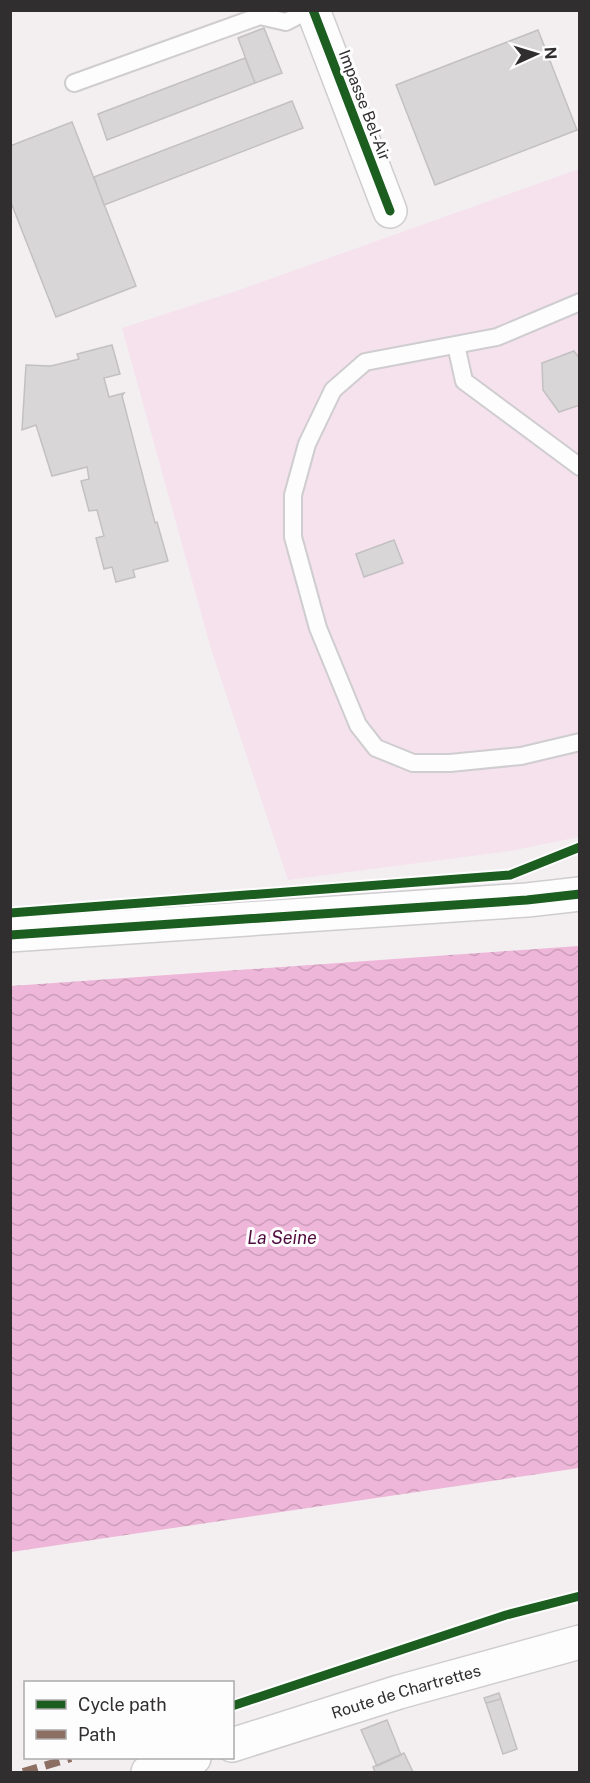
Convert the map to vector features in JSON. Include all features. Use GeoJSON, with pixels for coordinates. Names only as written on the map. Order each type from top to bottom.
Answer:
{"type":"FeatureCollection","features":[{"type":"Feature","properties":{"kind":"street","name":"Impasse Bel-Air"},"geometry":{"type":"LineString","coordinates":[[311,10],[390,211]]}},
{"type":"Feature","properties":{"kind":"street"},"geometry":{"type":"LineString","coordinates":[[10,935],[527,900],[579,894]]}},
{"type":"Feature","properties":{"kind":"street","name":"Route de Chartrettes"},"geometry":{"type":"LineString","coordinates":[[234,1744],[399,1692],[579,1642]]}},
{"type":"Feature","properties":{"kind":"street"},"geometry":{"type":"LineString","coordinates":[[148,1773],[191,1759]]}},
{"type":"Feature","properties":{"kind":"lane"},"geometry":{"type":"LineString","coordinates":[[74,83],[260,16],[286,22],[311,10]]}},
{"type":"Feature","properties":{"kind":"lane"},"geometry":{"type":"LineString","coordinates":[[579,302],[497,337],[365,362],[333,390],[307,444],[293,495],[293,537],[318,628],[358,725],[375,748],[413,763],[450,763],[521,756],[579,742]]}},
{"type":"Feature","properties":{"kind":"lane"},"geometry":{"type":"LineString","coordinates":[[456,345],[464,381],[579,467]]}},
{"type":"Feature","properties":{"kind":"shaded area"},"geometry":{"type":"Polygon","coordinates":[[[579,169],[579,837],[510,851],[288,880],[211,649],[122,328],[239,290],[579,169]]]}},
{"type":"Feature","properties":{"kind":"water","name":"La Seine"},"geometry":{"type":"Polygon","coordinates":[[[579,946],[579,1468],[11,1552],[11,986],[579,946]]]}},
{"type":"Feature","properties":{"kind":"building"},"geometry":{"type":"Polygon","coordinates":[[[264,28],[282,73],[255,83],[238,38],[264,28]]]}},
{"type":"Feature","properties":{"kind":"building"},"geometry":{"type":"Polygon","coordinates":[[[538,30],[577,130],[435,185],[396,85],[538,30]]]}},
{"type":"Feature","properties":{"kind":"building"},"geometry":{"type":"Polygon","coordinates":[[[245,58],[255,83],[107,140],[98,114],[245,58]]]}},
{"type":"Feature","properties":{"kind":"building"},"geometry":{"type":"Polygon","coordinates":[[[292,101],[303,128],[104,205],[94,177],[292,101]]]}},
{"type":"Feature","properties":{"kind":"building"},"geometry":{"type":"Polygon","coordinates":[[[72,122],[136,286],[56,317],[10,200],[10,146],[72,122]]]}},
{"type":"Feature","properties":{"kind":"building"},"geometry":{"type":"Polygon","coordinates":[[[112,345],[120,374],[104,378],[109,397],[124,393],[122,396],[155,523],[157,522],[168,561],[133,570],[135,577],[116,582],[112,567],[104,569],[96,538],[104,536],[97,510],[89,511],[81,481],[89,479],[87,467],[52,476],[36,425],[22,430],[26,365],[51,366],[79,359],[77,354],[112,345]]]}},
{"type":"Feature","properties":{"kind":"building"},"geometry":{"type":"Polygon","coordinates":[[[574,351],[580,359],[580,405],[559,412],[543,390],[542,363],[574,351]]]}},
{"type":"Feature","properties":{"kind":"building"},"geometry":{"type":"Polygon","coordinates":[[[394,540],[403,563],[364,577],[356,554],[394,540]]]}},
{"type":"Feature","properties":{"kind":"building"},"geometry":{"type":"Polygon","coordinates":[[[499,1693],[501,1699],[486,1703],[484,1698],[499,1693]]]}},
{"type":"Feature","properties":{"kind":"building"},"geometry":{"type":"Polygon","coordinates":[[[501,1699],[517,1749],[503,1754],[486,1703],[501,1699]]]}},
{"type":"Feature","properties":{"kind":"building"},"geometry":{"type":"Polygon","coordinates":[[[387,1720],[401,1755],[377,1766],[361,1730],[387,1720]]]}},
{"type":"Feature","properties":{"kind":"building"},"geometry":{"type":"Polygon","coordinates":[[[404,1753],[413,1772],[375,1772],[373,1767],[404,1753]]]}},
{"type":"Feature","properties":{"kind":"marked path"},"geometry":{"type":"LineString","coordinates":[[23,1772],[68,1759]]}},
{"type":"Feature","properties":{"kind":"cycle path"},"geometry":{"type":"LineString","coordinates":[[313,10],[390,211]]}},
{"type":"Feature","properties":{"kind":"cycle path"},"geometry":{"type":"LineString","coordinates":[[10,913],[510,875],[580,847]]}},
{"type":"Feature","properties":{"kind":"cycle path"},"geometry":{"type":"LineString","coordinates":[[10,935],[527,900],[580,894]]}},
{"type":"Feature","properties":{"kind":"cycle path"},"geometry":{"type":"LineString","coordinates":[[234,1705],[506,1615],[580,1596]]}}]}
